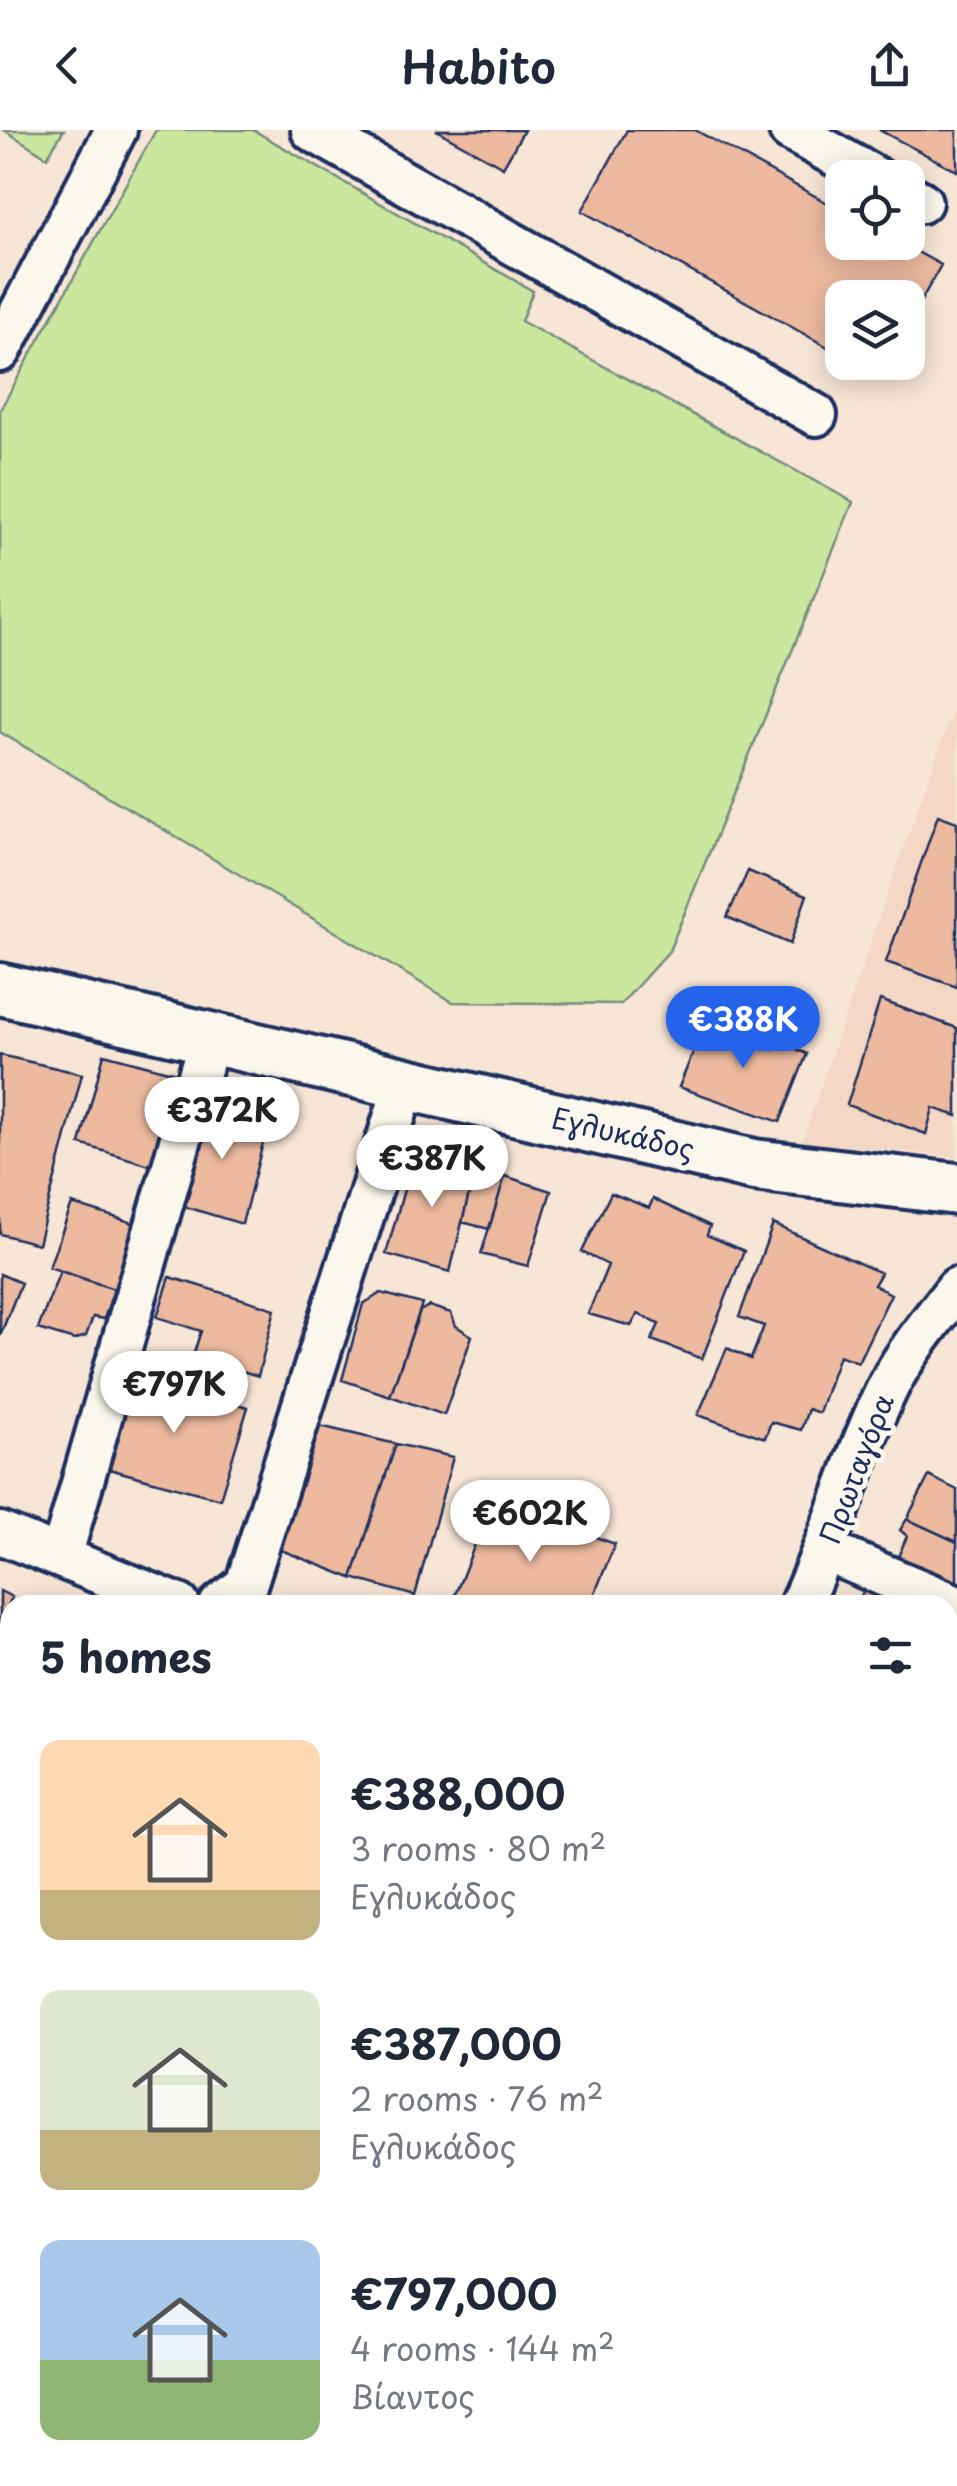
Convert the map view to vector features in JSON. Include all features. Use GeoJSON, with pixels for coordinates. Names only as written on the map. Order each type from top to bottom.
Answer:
{"type":"FeatureCollection","features":[{"type":"Feature","properties":{"kind":"main road","name":"Εγλυκάδος"},"geometry":{"type":"LineString","coordinates":[[0,989],[754,1164],[957,1189]]}},
{"type":"Feature","properties":{"kind":"street"},"geometry":{"type":"LineString","coordinates":[[0,352],[116,130]]}},
{"type":"Feature","properties":{"kind":"street"},"geometry":{"type":"LineString","coordinates":[[312,130],[816,415]]}},
{"type":"Feature","properties":{"kind":"street"},"geometry":{"type":"LineString","coordinates":[[790,130],[844,160]]}},
{"type":"Feature","properties":{"kind":"street"},"geometry":{"type":"LineString","coordinates":[[61,1558],[210,1037]]}},
{"type":"Feature","properties":{"kind":"street"},"geometry":{"type":"LineString","coordinates":[[244,1595],[406,1084]]}},
{"type":"Feature","properties":{"kind":"street","name":"Πρωταγόρα"},"geometry":{"type":"LineString","coordinates":[[805,1595],[826,1551],[892,1379],[957,1288]]}},
{"type":"Feature","properties":{"kind":"street"},"geometry":{"type":"LineString","coordinates":[[0,1533],[153,1595]]}},
{"type":"Feature","properties":{"kind":"street"},"geometry":{"type":"LineString","coordinates":[[826,1551],[931,1595]]}},
{"type":"Feature","properties":{"kind":"shaded area"},"geometry":{"type":"Polygon","coordinates":[[[957,700],[957,1157],[802,1141],[894,874],[957,700]]]}},
{"type":"Feature","properties":{"kind":"green space"},"geometry":{"type":"Polygon","coordinates":[[[4,130],[64,130],[47,157],[4,130]]]}},
{"type":"Feature","properties":{"kind":"green space"},"geometry":{"type":"Polygon","coordinates":[[[156,130],[253,130],[533,291],[521,321],[853,502],[669,951],[621,1004],[453,1002],[0,732],[0,410],[156,130]]]}},
{"type":"Feature","properties":{"kind":"building"},"geometry":{"type":"Polygon","coordinates":[[[436,130],[524,130],[503,167],[436,130]]]}},
{"type":"Feature","properties":{"kind":"building"},"geometry":{"type":"Polygon","coordinates":[[[627,130],[695,130],[825,202],[825,260],[925,260],[925,256],[941,265],[925,294],[925,280],[825,280],[825,346],[582,211],[627,130]]]}},
{"type":"Feature","properties":{"kind":"building"},"geometry":{"type":"Polygon","coordinates":[[[879,130],[957,130],[957,171],[879,130]]]}},
{"type":"Feature","properties":{"kind":"building"},"geometry":{"type":"Polygon","coordinates":[[[938,815],[957,822],[957,987],[886,962],[938,815]]]}},
{"type":"Feature","properties":{"kind":"building"},"geometry":{"type":"Polygon","coordinates":[[[748,871],[807,895],[790,944],[727,917],[748,871]]]}},
{"type":"Feature","properties":{"kind":"building"},"geometry":{"type":"Polygon","coordinates":[[[880,1000],[957,1028],[957,1116],[933,1108],[926,1134],[847,1105],[880,1000]]]}},
{"type":"Feature","properties":{"kind":"building"},"geometry":{"type":"Polygon","coordinates":[[[707,1018],[749,1030],[742,1042],[773,1050],[777,1040],[807,1054],[780,1122],[679,1087],[707,1018]]]}},
{"type":"Feature","properties":{"kind":"building"},"geometry":{"type":"Polygon","coordinates":[[[104,1054],[183,1075],[156,1167],[80,1144],[104,1054]]]}},
{"type":"Feature","properties":{"kind":"building"},"geometry":{"type":"Polygon","coordinates":[[[0,1055],[82,1074],[38,1244],[0,1234],[0,1055]]]}},
{"type":"Feature","properties":{"kind":"building"},"geometry":{"type":"Polygon","coordinates":[[[202,1104],[270,1116],[242,1224],[173,1203],[202,1104]]]}},
{"type":"Feature","properties":{"kind":"building"},"geometry":{"type":"Polygon","coordinates":[[[416,1147],[476,1165],[450,1272],[386,1254],[416,1147]]]}},
{"type":"Feature","properties":{"kind":"building"},"geometry":{"type":"Polygon","coordinates":[[[476,1165],[505,1176],[489,1229],[462,1222],[476,1165]]]}},
{"type":"Feature","properties":{"kind":"building"},"geometry":{"type":"Polygon","coordinates":[[[505,1176],[551,1191],[528,1266],[481,1254],[505,1176]]]}},
{"type":"Feature","properties":{"kind":"building"},"geometry":{"type":"Polygon","coordinates":[[[611,1193],[649,1208],[653,1199],[710,1226],[707,1235],[744,1251],[702,1359],[652,1340],[659,1324],[638,1314],[631,1326],[588,1314],[608,1265],[582,1252],[611,1193]]]}},
{"type":"Feature","properties":{"kind":"building"},"geometry":{"type":"Polygon","coordinates":[[[72,1204],[137,1224],[114,1289],[49,1267],[72,1204]]]}},
{"type":"Feature","properties":{"kind":"building"},"geometry":{"type":"Polygon","coordinates":[[[773,1224],[881,1273],[874,1285],[891,1294],[858,1362],[839,1355],[819,1413],[808,1409],[801,1430],[771,1422],[765,1438],[698,1415],[727,1348],[751,1359],[764,1326],[739,1317],[773,1224]]]}},
{"type":"Feature","properties":{"kind":"building"},"geometry":{"type":"Polygon","coordinates":[[[60,1271],[114,1289],[104,1319],[93,1317],[86,1336],[74,1340],[38,1329],[60,1271]]]}},
{"type":"Feature","properties":{"kind":"building"},"geometry":{"type":"Polygon","coordinates":[[[0,1274],[21,1283],[0,1336],[0,1274]]]}},
{"type":"Feature","properties":{"kind":"building"},"geometry":{"type":"Polygon","coordinates":[[[170,1277],[275,1309],[258,1376],[193,1356],[201,1331],[157,1317],[170,1277]]]}},
{"type":"Feature","properties":{"kind":"building"},"geometry":{"type":"Polygon","coordinates":[[[381,1293],[422,1304],[390,1396],[342,1380],[363,1304],[381,1293]]]}},
{"type":"Feature","properties":{"kind":"building"},"geometry":{"type":"Polygon","coordinates":[[[429,1306],[451,1313],[456,1326],[472,1336],[444,1415],[390,1396],[420,1311],[429,1306]]]}},
{"type":"Feature","properties":{"kind":"building"},"geometry":{"type":"Polygon","coordinates":[[[126,1372],[248,1407],[220,1499],[102,1467],[126,1372]]]}},
{"type":"Feature","properties":{"kind":"building"},"geometry":{"type":"Polygon","coordinates":[[[320,1426],[396,1444],[352,1578],[281,1550],[320,1426]]]}},
{"type":"Feature","properties":{"kind":"building"},"geometry":{"type":"Polygon","coordinates":[[[396,1444],[453,1457],[415,1595],[352,1578],[396,1444]]]}},
{"type":"Feature","properties":{"kind":"building"},"geometry":{"type":"Polygon","coordinates":[[[929,1476],[957,1490],[957,1542],[907,1519],[929,1476]]]}},
{"type":"Feature","properties":{"kind":"building"},"geometry":{"type":"Polygon","coordinates":[[[492,1501],[537,1518],[534,1536],[565,1542],[571,1528],[615,1544],[594,1595],[455,1595],[492,1501]]]}},
{"type":"Feature","properties":{"kind":"building"},"geometry":{"type":"Polygon","coordinates":[[[907,1519],[957,1542],[957,1592],[894,1566],[907,1536],[900,1530],[907,1519]]]}},
{"type":"Feature","properties":{"kind":"building"},"geometry":{"type":"Polygon","coordinates":[[[867,1583],[893,1595],[862,1595],[867,1583]]]}}]}
